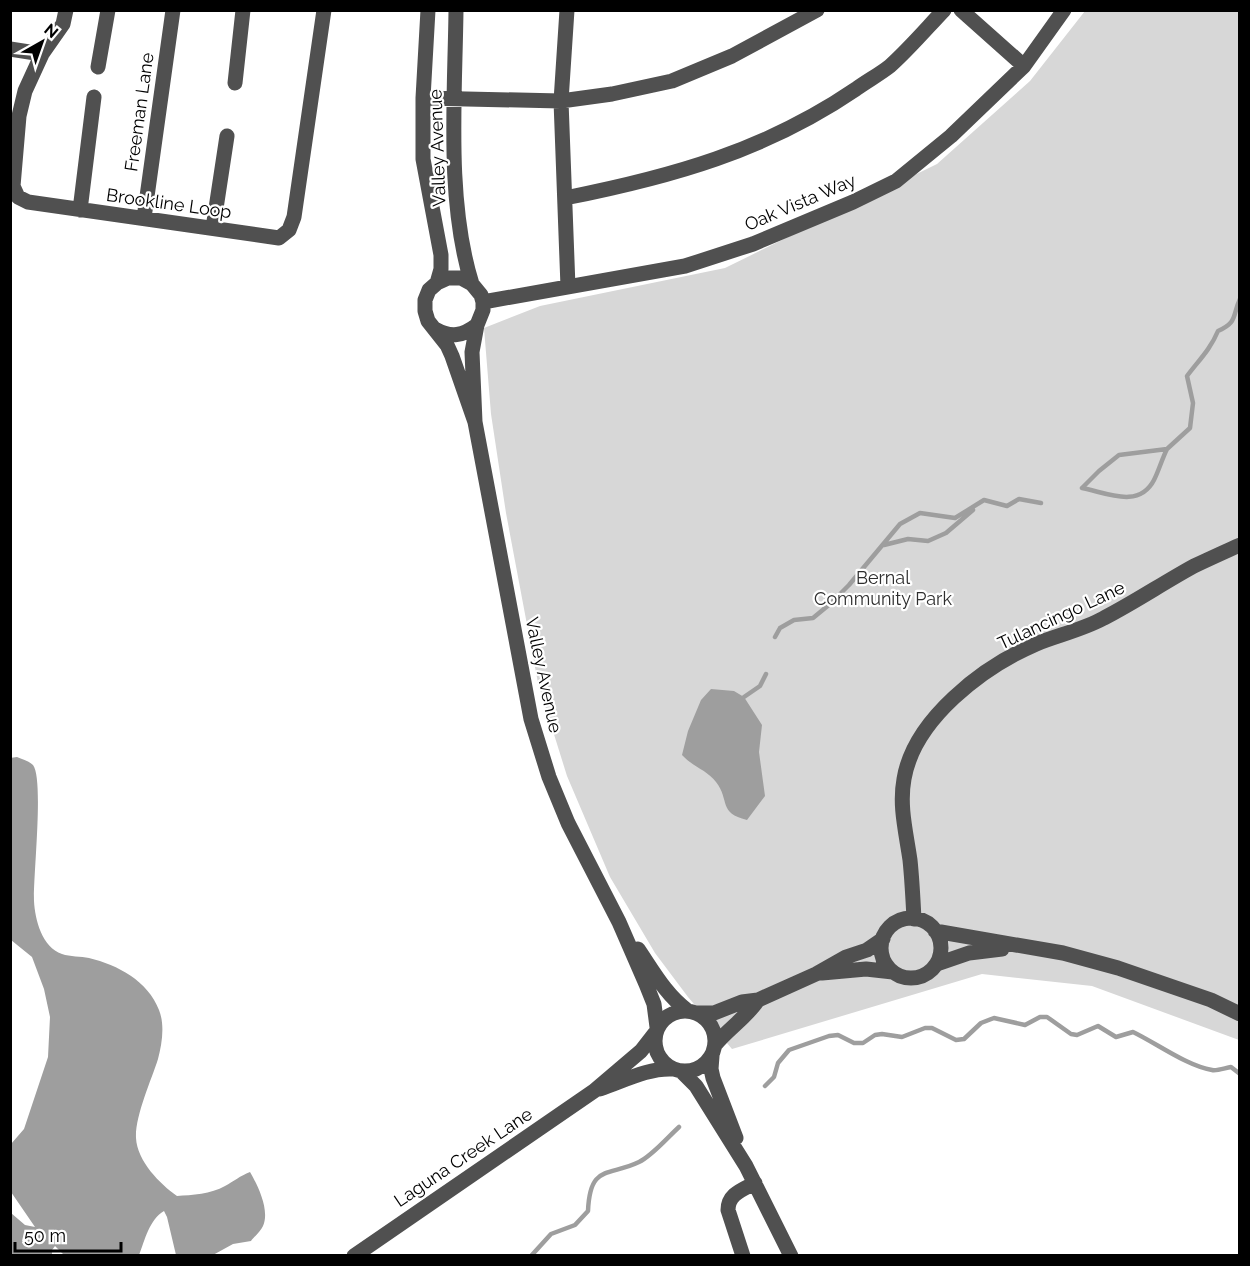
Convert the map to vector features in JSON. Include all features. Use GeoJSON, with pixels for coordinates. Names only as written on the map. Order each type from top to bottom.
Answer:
{"type":"FeatureCollection","features":[{"type":"Feature","properties":{"kind":"street","name":"Brookline Loop"},"geometry":{"type":"LineString","coordinates":[[66,10],[63,24],[42,54],[25,91],[21,108],[13,186],[18,197],[28,202],[279,238],[290,230],[294,217],[324,10]]}},
{"type":"Feature","properties":{"kind":"street"},"geometry":{"type":"LineString","coordinates":[[98,67],[108,10]]}},
{"type":"Feature","properties":{"kind":"street","name":"Freeman Lane"},"geometry":{"type":"LineString","coordinates":[[144,218],[173,10]]}},
{"type":"Feature","properties":{"kind":"street"},"geometry":{"type":"LineString","coordinates":[[235,82],[243,10]]}},
{"type":"Feature","properties":{"kind":"street","name":"Valley Avenue"},"geometry":{"type":"LineString","coordinates":[[428,10],[423,98],[423,159],[441,255],[441,269],[437,283],[429,290],[425,300],[425,311],[428,321],[452,356],[475,422]]}},
{"type":"Feature","properties":{"kind":"street","name":"Valley Avenue"},"geometry":{"type":"LineString","coordinates":[[456,10],[454,159],[461,239],[464,260],[472,284],[481,295],[483,302],[472,352],[475,422],[531,718],[549,777],[568,823],[620,922],[654,1004],[656,1030]]}},
{"type":"Feature","properties":{"kind":"street"},"geometry":{"type":"LineString","coordinates":[[567,10],[561,101],[568,287]]}},
{"type":"Feature","properties":{"kind":"street"},"geometry":{"type":"LineString","coordinates":[[423,98],[561,101],[612,94],[672,81],[732,56],[817,10]]}},
{"type":"Feature","properties":{"kind":"street"},"geometry":{"type":"LineString","coordinates":[[565,198],[635,184],[760,144],[829,107],[890,66],[944,10]]}},
{"type":"Feature","properties":{"kind":"street"},"geometry":{"type":"LineString","coordinates":[[961,10],[1024,66]]}},
{"type":"Feature","properties":{"kind":"street","name":"Oak Vista Way"},"geometry":{"type":"LineString","coordinates":[[483,302],[685,266],[753,244],[853,202],[896,181],[951,136],[1024,66],[1064,10]]}},
{"type":"Feature","properties":{"kind":"street"},"geometry":{"type":"LineString","coordinates":[[10,49],[42,54]]}},
{"type":"Feature","properties":{"kind":"street"},"geometry":{"type":"LineString","coordinates":[[80,210],[94,97]]}},
{"type":"Feature","properties":{"kind":"street"},"geometry":{"type":"LineString","coordinates":[[213,228],[227,136]]}},
{"type":"Feature","properties":{"kind":"street"},"geometry":{"type":"LineString","coordinates":[[437,283],[448,278],[460,278],[472,284]]}},
{"type":"Feature","properties":{"kind":"street"},"geometry":{"type":"LineString","coordinates":[[435,329],[446,335],[457,336],[477,325]]}},
{"type":"Feature","properties":{"kind":"street","name":"Tulancingo Lane"},"geometry":{"type":"LineString","coordinates":[[914,919],[910,860],[902,798],[908,762],[916,742],[927,726],[961,692],[993,669],[1035,645],[1087,627],[1194,566],[1239,545]]}},
{"type":"Feature","properties":{"kind":"street"},"geometry":{"type":"LineString","coordinates":[[892,972],[882,955],[883,939],[895,923],[914,919],[922,920],[935,931],[941,945],[937,964]]}},
{"type":"Feature","properties":{"kind":"street","name":"Valley Avenue"},"geometry":{"type":"LineString","coordinates":[[620,922],[669,994],[678,1004],[692,1012]]}},
{"type":"Feature","properties":{"kind":"street"},"geometry":{"type":"LineString","coordinates":[[935,931],[1063,952],[1239,1007]]}},
{"type":"Feature","properties":{"kind":"street"},"geometry":{"type":"LineString","coordinates":[[791,1256],[746,1166],[696,1086],[661,1060],[655,1047],[656,1030],[670,1014],[714,1013],[742,1002],[758,1000],[816,974],[846,957],[867,950],[883,939]]}},
{"type":"Feature","properties":{"kind":"street"},"geometry":{"type":"LineString","coordinates":[[816,974],[866,969],[917,978],[925,975],[937,964],[969,953],[1023,946]]}},
{"type":"Feature","properties":{"kind":"street"},"geometry":{"type":"LineString","coordinates":[[677,1070],[693,1071],[704,1065],[725,1033],[749,1014],[758,1000]]}},
{"type":"Feature","properties":{"kind":"street"},"geometry":{"type":"LineString","coordinates":[[1211,1000],[1239,1014]]}},
{"type":"Feature","properties":{"kind":"street"},"geometry":{"type":"LineString","coordinates":[[692,1012],[705,1018],[711,1026],[714,1051],[712,1078],[746,1166]]}},
{"type":"Feature","properties":{"kind":"street","name":"Laguna Creek Lane"},"geometry":{"type":"LineString","coordinates":[[354,1256],[594,1091],[641,1051],[656,1030]]}},
{"type":"Feature","properties":{"kind":"street","name":"Laguna Creek Lane"},"geometry":{"type":"LineString","coordinates":[[594,1091],[645,1072],[659,1069],[677,1070]]}},
{"type":"Feature","properties":{"kind":"street"},"geometry":{"type":"LineString","coordinates":[[743,1256],[728,1210],[728,1203],[732,1196],[755,1183]]}},
{"type":"Feature","properties":{"kind":"green space","name":"Bernal Community Park"},"geometry":{"type":"Polygon","coordinates":[[[1085,11],[1239,11],[1239,1040],[1092,986],[982,974],[732,1049],[655,953],[610,877],[567,776],[538,683],[506,513],[491,414],[484,328],[540,306],[725,268],[937,164],[1030,81],[1085,11]]]}},
{"type":"Feature","properties":{"kind":"shaded area"},"geometry":{"type":"Polygon","coordinates":[[[711,689],[734,691],[744,697],[762,725],[759,752],[765,796],[747,820],[728,810],[716,782],[682,755],[688,731],[701,700],[711,689]]]}},
{"type":"Feature","properties":{"kind":"shaded area"},"geometry":{"type":"Polygon","coordinates":[[[17,757],[33,765],[36,774],[38,808],[34,901],[41,932],[49,945],[62,954],[100,961],[131,976],[148,991],[161,1016],[162,1034],[158,1059],[136,1129],[140,1155],[150,1171],[177,1196],[214,1191],[250,1172],[259,1191],[265,1213],[263,1226],[251,1241],[233,1244],[213,1255],[176,1255],[164,1211],[151,1225],[139,1255],[64,1255],[55,1246],[52,1255],[11,1255],[11,1213],[25,1225],[35,1227],[11,1192],[11,1144],[24,1129],[48,1057],[50,1017],[44,989],[32,957],[11,940],[10,758],[17,757]]]}},
{"type":"Feature","properties":{"kind":"waterway"},"geometry":{"type":"LineString","coordinates":[[1082,488],[1119,455],[1167,449],[1190,428],[1193,403],[1187,376],[1208,349],[1218,331],[1232,321],[1240,299]]}},
{"type":"Feature","properties":{"kind":"waterway"},"geometry":{"type":"LineString","coordinates":[[1082,488],[1122,497],[1140,494],[1148,489],[1154,480],[1167,449]]}},
{"type":"Feature","properties":{"kind":"waterway"},"geometry":{"type":"LineString","coordinates":[[775,637],[780,628],[794,620],[813,618],[830,604],[900,524],[920,513],[955,518],[984,500],[1007,506],[1019,499],[1041,503]]}},
{"type":"Feature","properties":{"kind":"waterway"},"geometry":{"type":"LineString","coordinates":[[884,545],[908,539],[928,541],[946,533],[973,510]]}},
{"type":"Feature","properties":{"kind":"waterway"},"geometry":{"type":"LineString","coordinates":[[744,697],[760,686],[766,674]]}},
{"type":"Feature","properties":{"kind":"waterway"},"geometry":{"type":"LineString","coordinates":[[765,1086],[774,1077],[778,1063],[789,1050],[829,1036],[838,1035],[854,1043],[863,1043],[875,1035],[902,1037],[925,1028],[932,1028],[956,1040],[964,1039],[981,1023],[994,1018],[1025,1025],[1040,1017],[1047,1017],[1071,1034],[1077,1035],[1098,1026],[1116,1037],[1133,1032],[1202,1068],[1214,1070],[1231,1067],[1240,1074]]}},
{"type":"Feature","properties":{"kind":"waterway"},"geometry":{"type":"LineString","coordinates":[[531,1256],[551,1234],[575,1225],[588,1211],[589,1196],[597,1179],[644,1159],[679,1127]]}}]}
